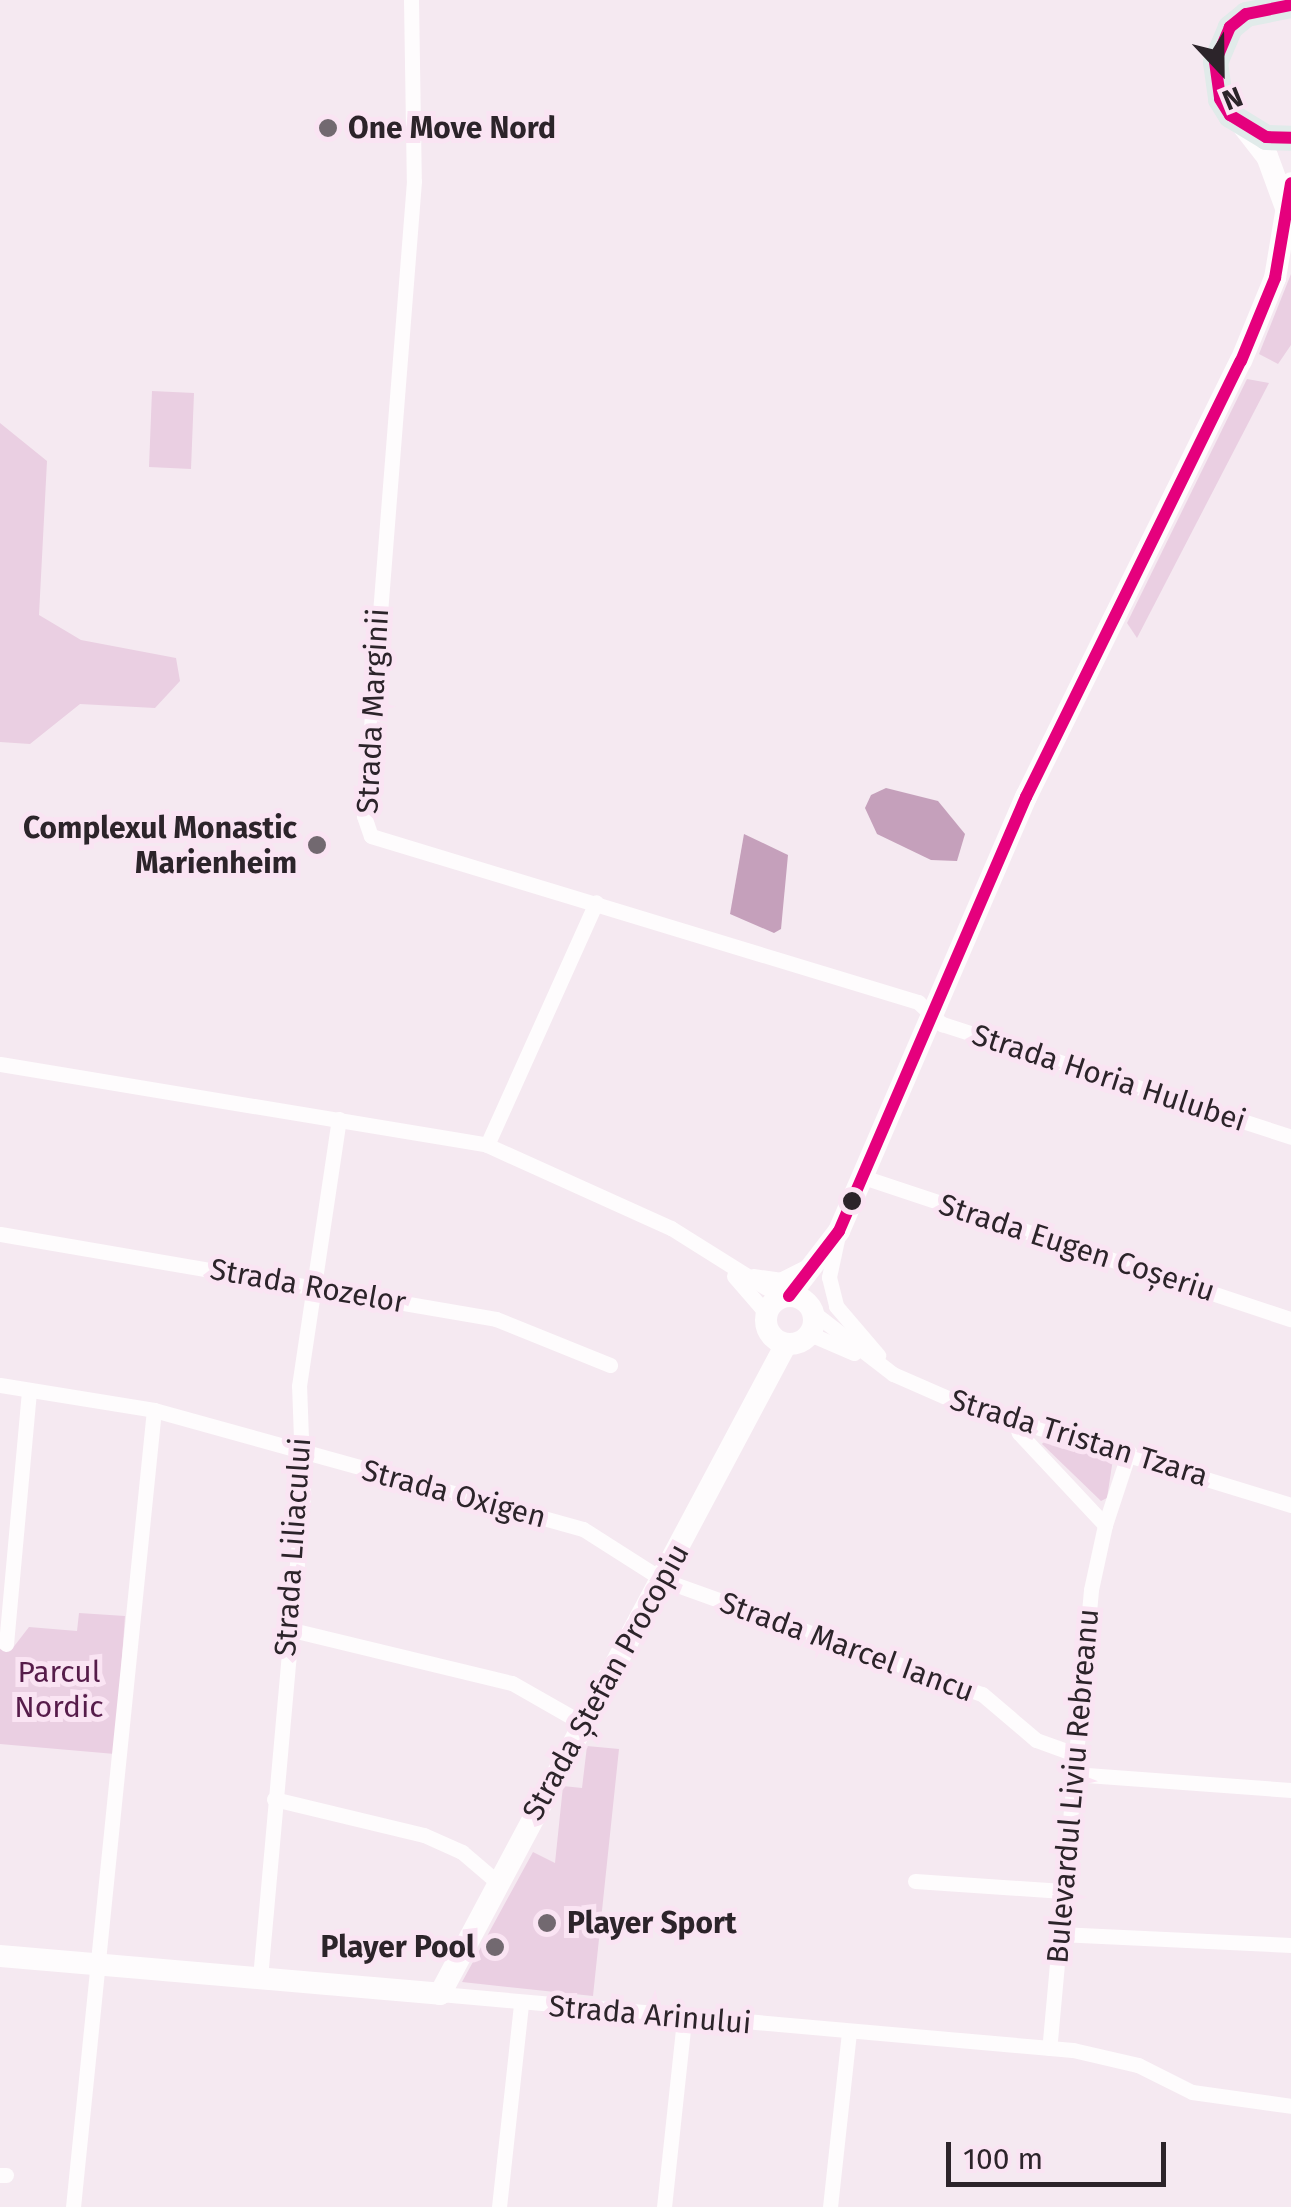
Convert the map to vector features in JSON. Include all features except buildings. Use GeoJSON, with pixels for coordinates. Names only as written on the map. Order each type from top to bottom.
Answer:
{"type":"FeatureCollection","features":[{"type":"Feature","properties":{"kind":"main road"},"geometry":{"type":"LineString","coordinates":[[1224,0],[1220,44],[1214,62],[1220,99],[1244,128],[1291,138]]}},
{"type":"Feature","properties":{"kind":"main road"},"geometry":{"type":"LineString","coordinates":[[1220,44],[1246,14],[1286,3]]}},
{"type":"Feature","properties":{"kind":"street","name":"Strada Marginii"},"geometry":{"type":"LineString","coordinates":[[411,0],[414,181],[366,828],[381,840],[918,1002],[929,1014]]}},
{"type":"Feature","properties":{"kind":"street"},"geometry":{"type":"LineString","coordinates":[[1244,128],[1267,156],[1288,211]]}},
{"type":"Feature","properties":{"kind":"street"},"geometry":{"type":"LineString","coordinates":[[791,1318],[839,1232],[864,1177],[929,1014],[1026,797],[1241,361],[1275,278],[1291,183]]}},
{"type":"Feature","properties":{"kind":"street"},"geometry":{"type":"LineString","coordinates":[[488,1145],[596,902]]}},
{"type":"Feature","properties":{"kind":"street","name":"Strada Horia Hulubei"},"geometry":{"type":"LineString","coordinates":[[929,1014],[942,1024],[1291,1137]]}},
{"type":"Feature","properties":{"kind":"street","name":"Strada Tristan Tzara"},"geometry":{"type":"LineString","coordinates":[[0,1064],[488,1145],[671,1228],[791,1318],[893,1374],[1014,1420],[1129,1452],[1291,1505]]}},
{"type":"Feature","properties":{"kind":"street","name":"Strada Liliacului"},"geometry":{"type":"LineString","coordinates":[[260,1978],[302,1454],[299,1386],[310,1286],[339,1119]]}},
{"type":"Feature","properties":{"kind":"street","name":"Strada Eugen Coșeriu"},"geometry":{"type":"LineString","coordinates":[[864,1177],[1291,1318]]}},
{"type":"Feature","properties":{"kind":"street"},"geometry":{"type":"LineString","coordinates":[[839,1232],[830,1277],[836,1306],[893,1374]]}},
{"type":"Feature","properties":{"kind":"street","name":"Strada Tristan Tzara"},"geometry":{"type":"LineString","coordinates":[[728,1268],[767,1280],[793,1277],[839,1232]]}},
{"type":"Feature","properties":{"kind":"street","name":"Strada Rozelor"},"geometry":{"type":"LineString","coordinates":[[0,1234],[496,1319],[610,1365]]}},
{"type":"Feature","properties":{"kind":"street","name":"Strada Ștefan Procopiu"},"geometry":{"type":"LineString","coordinates":[[440,1994],[496,1882],[663,1580],[770,1370],[791,1318]]}},
{"type":"Feature","properties":{"kind":"street","name":"Strada Oxigen"},"geometry":{"type":"LineString","coordinates":[[0,1386],[154,1410],[583,1529],[663,1580]]}},
{"type":"Feature","properties":{"kind":"street"},"geometry":{"type":"LineString","coordinates":[[6,1644],[29,1390]]}},
{"type":"Feature","properties":{"kind":"street"},"geometry":{"type":"LineString","coordinates":[[73,2207],[101,1965],[154,1410]]}},
{"type":"Feature","properties":{"kind":"street"},"geometry":{"type":"LineString","coordinates":[[1014,1420],[1018,1433],[1105,1526]]}},
{"type":"Feature","properties":{"kind":"street","name":"Bulevardul Liviu Rebreanu"},"geometry":{"type":"LineString","coordinates":[[1049,2048],[1091,1590],[1105,1526],[1129,1452]]}},
{"type":"Feature","properties":{"kind":"street","name":"Strada Marcel Iancu"},"geometry":{"type":"LineString","coordinates":[[663,1580],[982,1694],[1036,1740],[1075,1754]]}},
{"type":"Feature","properties":{"kind":"street"},"geometry":{"type":"LineString","coordinates":[[288,1629],[512,1683],[584,1724]]}},
{"type":"Feature","properties":{"kind":"street"},"geometry":{"type":"LineString","coordinates":[[1073,1774],[1291,1790]]}},
{"type":"Feature","properties":{"kind":"street"},"geometry":{"type":"LineString","coordinates":[[274,1799],[424,1835],[462,1852],[496,1882]]}},
{"type":"Feature","properties":{"kind":"street"},"geometry":{"type":"LineString","coordinates":[[916,1880],[1062,1891]]}},
{"type":"Feature","properties":{"kind":"street"},"geometry":{"type":"LineString","coordinates":[[1059,1934],[1291,1945]]}},
{"type":"Feature","properties":{"kind":"street"},"geometry":{"type":"LineString","coordinates":[[1101,1936],[1291,1956]]}},
{"type":"Feature","properties":{"kind":"street","name":"Strada Arinului"},"geometry":{"type":"LineString","coordinates":[[0,1956],[440,1994],[684,2020],[1049,2048],[1112,2056],[1192,2092],[1291,2106]]}},
{"type":"Feature","properties":{"kind":"street"},"geometry":{"type":"LineString","coordinates":[[499,2207],[522,2003]]}},
{"type":"Feature","properties":{"kind":"street"},"geometry":{"type":"LineString","coordinates":[[664,2207],[684,2020]]}},
{"type":"Feature","properties":{"kind":"street"},"geometry":{"type":"LineString","coordinates":[[830,2207],[849,2033]]}},
{"type":"Feature","properties":{"kind":"green space"},"geometry":{"type":"Polygon","coordinates":[[[1291,274],[1291,345],[1278,364],[1259,354],[1291,274]]]}},
{"type":"Feature","properties":{"kind":"green space"},"geometry":{"type":"Polygon","coordinates":[[[1247,379],[1269,383],[1137,638],[1127,623],[1247,379]]]}},
{"type":"Feature","properties":{"kind":"green space"},"geometry":{"type":"Polygon","coordinates":[[[152,391],[194,393],[191,469],[149,467],[152,391]]]}},
{"type":"Feature","properties":{"kind":"green space"},"geometry":{"type":"Polygon","coordinates":[[[0,423],[47,461],[39,615],[81,640],[176,658],[180,681],[155,708],[80,704],[30,744],[0,742],[0,423]]]}},
{"type":"Feature","properties":{"kind":"green space"},"geometry":{"type":"Polygon","coordinates":[[[1047,1438],[1113,1459],[1107,1498],[1101,1501],[1042,1444],[1047,1438]]]}},
{"type":"Feature","properties":{"kind":"green space","name":"Parcul Nordic"},"geometry":{"type":"Polygon","coordinates":[[[79,1613],[125,1616],[115,1754],[0,1744],[0,1649],[12,1649],[29,1627],[77,1631],[79,1613]]]}},
{"type":"Feature","properties":{"kind":"green space","name":"Player Sport"},"geometry":{"type":"Polygon","coordinates":[[[587,1746],[619,1749],[593,1996],[462,1982],[533,1852],[555,1863],[563,1786],[582,1788],[587,1746]]]}},
{"type":"Feature","properties":{"kind":"shaded area"},"geometry":{"type":"Polygon","coordinates":[[[886,788],[938,801],[965,834],[957,861],[931,860],[877,834],[865,808],[871,795],[886,788]]]}},
{"type":"Feature","properties":{"kind":"shaded area"},"geometry":{"type":"Polygon","coordinates":[[[744,834],[788,855],[781,929],[774,933],[730,914],[744,834]]]}},
{"type":"Feature","properties":{"kind":"transit line"},"geometry":{"type":"LineString","coordinates":[[1291,5],[1246,14],[1230,27],[1215,62],[1220,99],[1230,115],[1266,137],[1291,138]]}},
{"type":"Feature","properties":{"kind":"transit line"},"geometry":{"type":"LineString","coordinates":[[789,1296],[839,1231],[1026,797],[1241,361],[1275,278],[1291,183]]}},
{"type":"Feature","properties":{"kind":"place","name":"One Move Nord"},"geometry":{"type":"Point","coordinates":[328,128]}},
{"type":"Feature","properties":{"kind":"place","name":"Complexul Monastic Marienheim"},"geometry":{"type":"Point","coordinates":[317,845]}},
{"type":"Feature","properties":{"kind":"place","name":"Player Sport"},"geometry":{"type":"Point","coordinates":[547,1923]}},
{"type":"Feature","properties":{"kind":"place","name":"Player Pool"},"geometry":{"type":"Point","coordinates":[495,1947]}}]}
